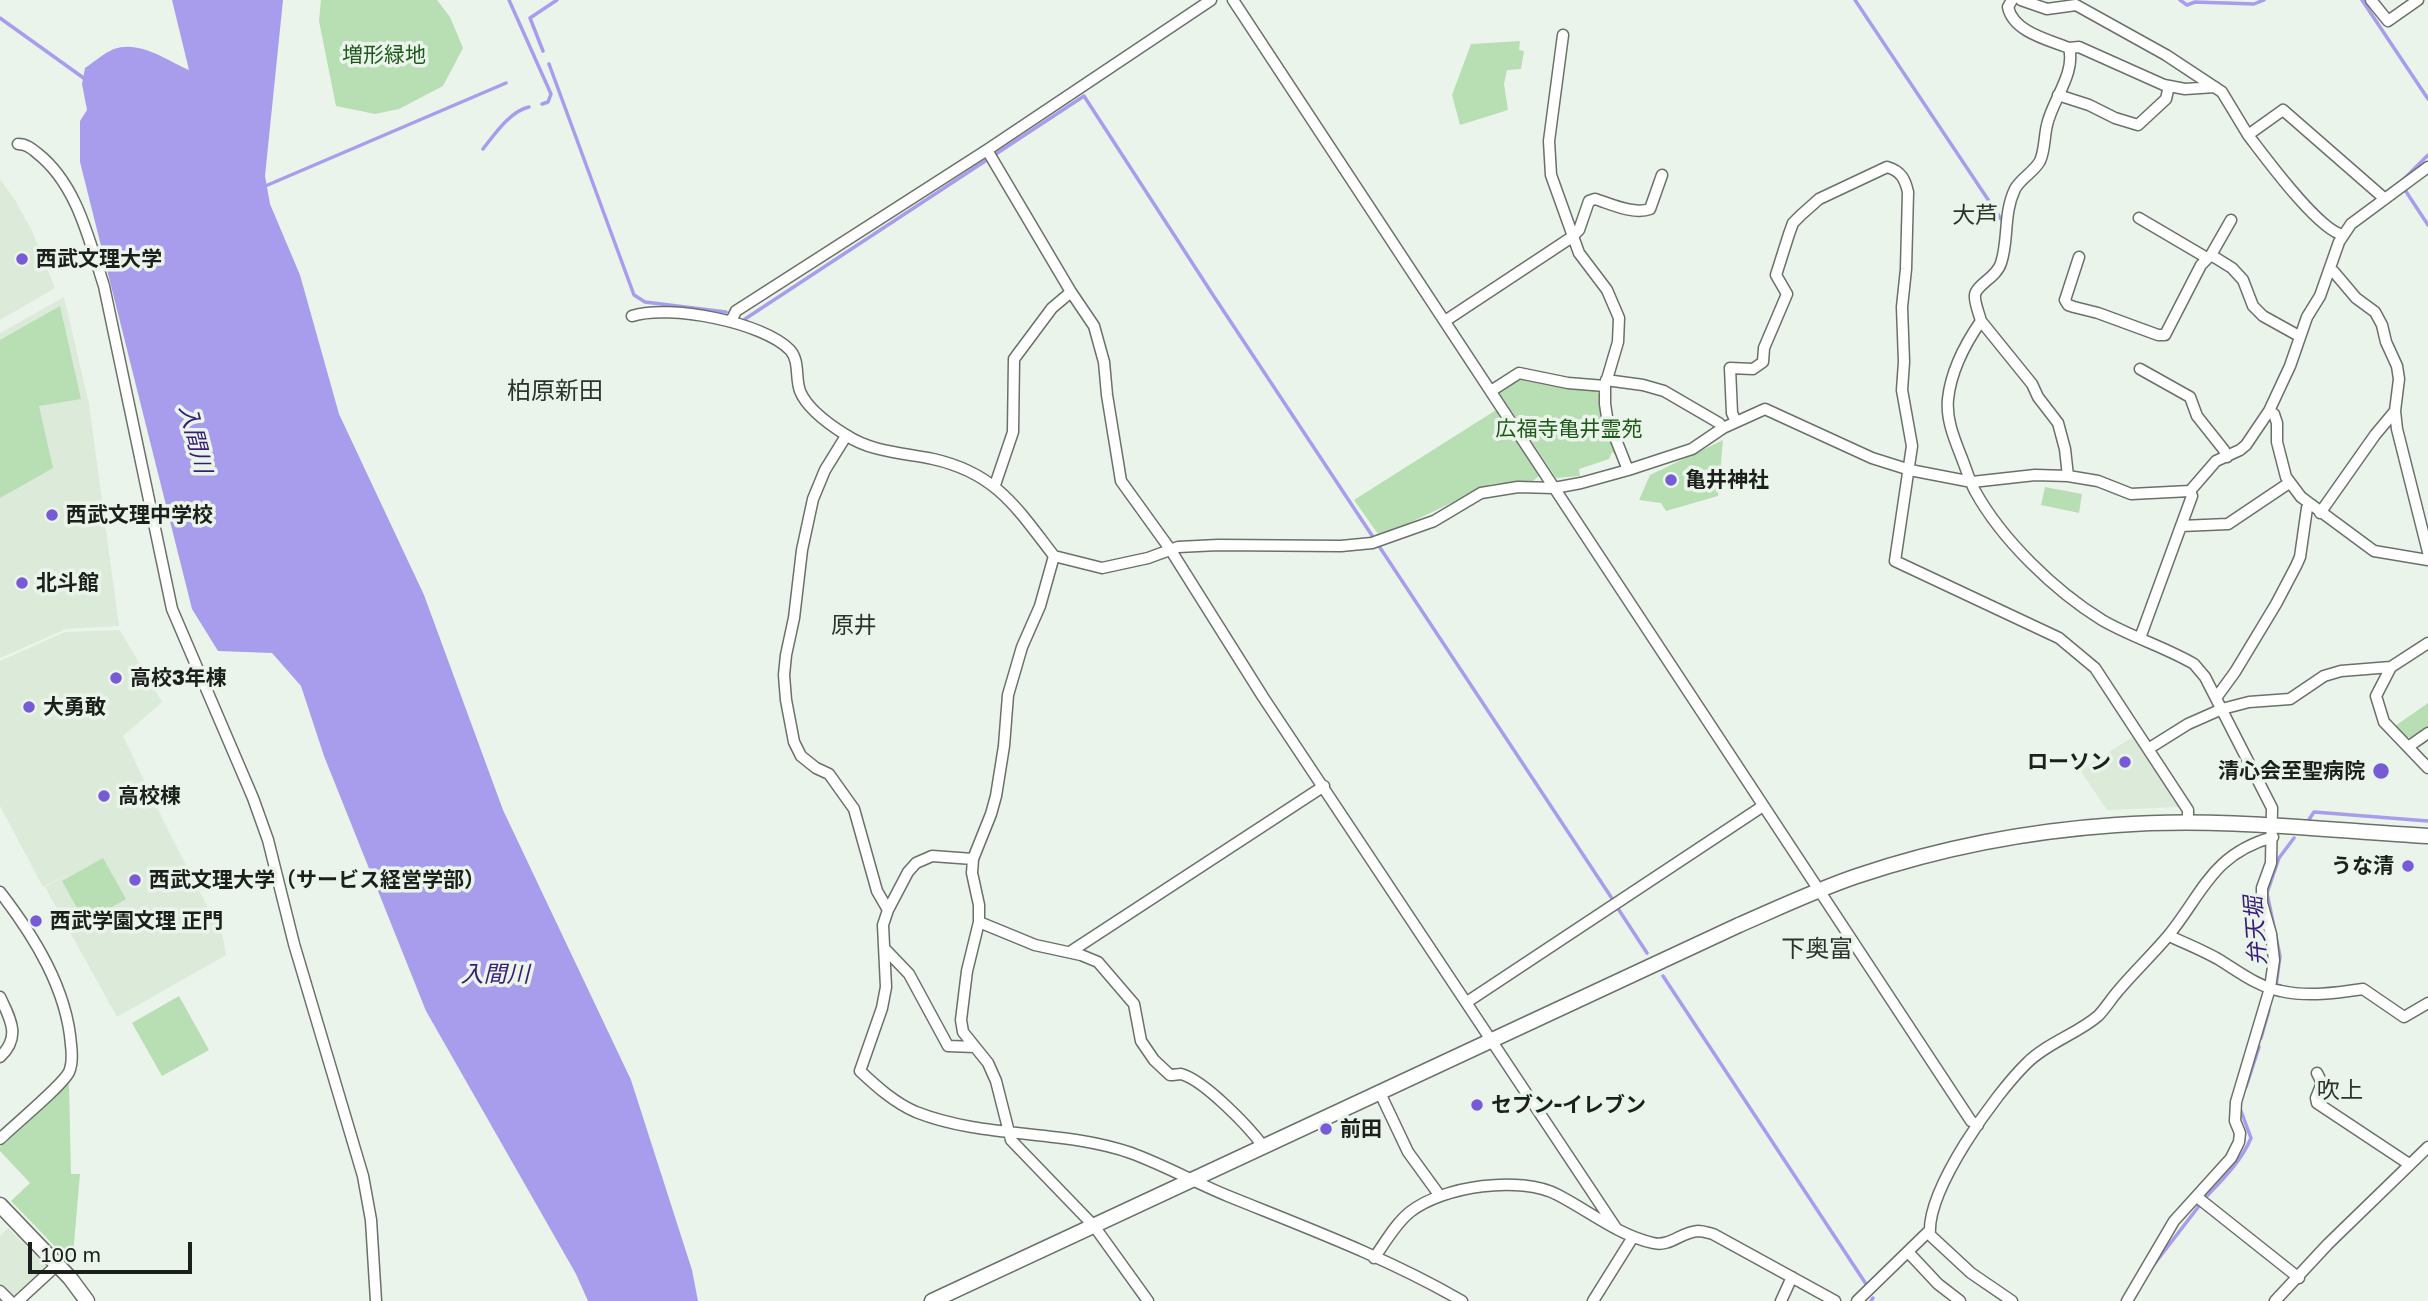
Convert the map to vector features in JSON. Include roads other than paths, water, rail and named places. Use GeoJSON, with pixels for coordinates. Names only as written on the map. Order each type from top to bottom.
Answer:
{"type":"FeatureCollection","features":[{"type":"Feature","properties":{"kind":"street"},"geometry":{"type":"LineString","coordinates":[[731,321],[736,312],[990,155],[1211,0]]}},
{"type":"Feature","properties":{"kind":"street"},"geometry":{"type":"LineString","coordinates":[[1233,0],[1763,806],[1972,1121],[1978,1125]]}},
{"type":"Feature","properties":{"kind":"street"},"geometry":{"type":"LineString","coordinates":[[2012,0],[2008,7],[2009,15],[2038,37],[2069,48],[2080,47],[2169,86],[2185,89],[2215,87]]}},
{"type":"Feature","properties":{"kind":"street"},"geometry":{"type":"LineString","coordinates":[[2021,0],[2047,9],[2076,5],[2115,25],[2215,87],[2229,102],[2236,119],[2248,135],[2305,204],[2335,234],[2343,236]]}},
{"type":"Feature","properties":{"kind":"street"},"geometry":{"type":"LineString","coordinates":[[2371,0],[2388,21],[2418,0]]}},
{"type":"Feature","properties":{"kind":"street"},"geometry":{"type":"LineString","coordinates":[[1563,35],[1549,141],[1551,175],[1583,261],[1607,290],[1619,317],[1618,342],[1605,383],[1607,417],[1628,470]]}},
{"type":"Feature","properties":{"kind":"street"},"geometry":{"type":"LineString","coordinates":[[2068,476],[2058,423],[2038,397],[2032,384],[1981,321],[1975,296],[1977,289],[1997,273],[2003,260],[2007,212],[2016,188],[2039,163],[2046,125],[2069,66],[2069,48]]}},
{"type":"Feature","properties":{"kind":"street"},"geometry":{"type":"LineString","coordinates":[[2058,95],[2138,125],[2166,99],[2169,86]]}},
{"type":"Feature","properties":{"kind":"street"},"geometry":{"type":"LineString","coordinates":[[2248,135],[2283,110],[2385,199]]}},
{"type":"Feature","properties":{"kind":"street"},"geometry":{"type":"LineString","coordinates":[[18,144],[28,146],[58,172],[68,188],[104,285],[172,609],[268,839],[294,944],[363,1176],[371,1220],[376,1301]]}},
{"type":"Feature","properties":{"kind":"street"},"geometry":{"type":"LineString","coordinates":[[990,155],[1094,326],[1099,339],[1121,481],[1170,549],[1264,697],[1616,1228]]}},
{"type":"Feature","properties":{"kind":"street"},"geometry":{"type":"LineString","coordinates":[[1736,422],[1732,413],[1730,368],[1753,369],[1763,362],[1764,348],[1786,299],[1787,294],[1776,275],[1793,223],[1819,199],[1887,167],[1901,174],[1906,180],[1908,192],[1901,331],[1904,362],[1902,390],[1912,437],[1910,470],[1895,561],[2059,638],[2095,668],[2188,810],[2188,824]]}},
{"type":"Feature","properties":{"kind":"street"},"geometry":{"type":"LineString","coordinates":[[632,316],[708,315],[731,321],[780,342],[792,352],[796,361],[800,391],[810,406],[846,436],[861,444],[934,459],[976,473],[995,485],[1054,556],[1102,568],[1149,558],[1170,549],[1218,545],[1340,546],[1376,542],[1434,521],[1481,493],[1518,486],[1554,488],[1628,470],[1692,449],[1723,428],[1765,409],[1872,458],[1910,470],[1972,482],[2035,474],[2098,481],[2131,494],[2190,491],[2216,461],[2246,445],[2269,411],[2290,366],[2299,336],[2320,296],[2343,236],[2351,224],[2428,167]]}},
{"type":"Feature","properties":{"kind":"street"},"geometry":{"type":"LineString","coordinates":[[1445,321],[1572,237],[1579,230],[1589,201],[1595,199],[1633,210],[1650,209],[1662,175]]}},
{"type":"Feature","properties":{"kind":"street"},"geometry":{"type":"LineString","coordinates":[[2139,218],[2232,268],[2243,280],[2253,306],[2263,316],[2299,336]]}},
{"type":"Feature","properties":{"kind":"street"},"geometry":{"type":"LineString","coordinates":[[2079,257],[2065,300],[2068,305],[2165,335],[2185,293],[2231,220]]}},
{"type":"Feature","properties":{"kind":"street"},"geometry":{"type":"LineString","coordinates":[[2329,270],[2375,312],[2397,366],[2397,429],[2428,552]]}},
{"type":"Feature","properties":{"kind":"street"},"geometry":{"type":"LineString","coordinates":[[995,485],[1013,432],[1014,359],[1052,308],[1071,292]]}},
{"type":"Feature","properties":{"kind":"street"},"geometry":{"type":"LineString","coordinates":[[1981,321],[1967,342],[1956,367],[1948,401],[1949,422],[1972,482],[1989,513],[2041,572],[2102,620],[2194,664],[2222,709],[2272,808],[2271,863],[2262,888],[2262,903],[2271,934],[2274,960],[2270,988],[2236,1102],[2235,1121],[2240,1133],[2239,1142],[2231,1158],[2174,1222],[2127,1301]]}},
{"type":"Feature","properties":{"kind":"street"},"geometry":{"type":"LineString","coordinates":[[2140,369],[2190,397],[2197,416],[2227,457]]}},
{"type":"Feature","properties":{"kind":"street"},"geometry":{"type":"LineString","coordinates":[[1491,391],[1519,373],[1568,383],[1643,385],[1664,391],[1723,428]]}},
{"type":"Feature","properties":{"kind":"street"},"geometry":{"type":"LineString","coordinates":[[2269,411],[2274,414],[2277,423],[2277,442],[2289,483],[2309,505],[2374,551],[2428,559]]}},
{"type":"Feature","properties":{"kind":"street"},"geometry":{"type":"LineString","coordinates":[[2320,513],[2395,411]]}},
{"type":"Feature","properties":{"kind":"street"},"geometry":{"type":"LineString","coordinates":[[846,436],[825,470],[813,499],[802,550],[794,618],[786,655],[786,700],[794,742],[801,756],[829,774],[855,809],[877,891],[888,910]]}},
{"type":"Feature","properties":{"kind":"street"},"geometry":{"type":"LineString","coordinates":[[2181,526],[2228,524],[2289,483]]}},
{"type":"Feature","properties":{"kind":"street"},"geometry":{"type":"LineString","coordinates":[[2140,638],[2192,496],[2190,491]]}},
{"type":"Feature","properties":{"kind":"street"},"geometry":{"type":"LineString","coordinates":[[2216,698],[2263,627],[2296,566],[2309,505]]}},
{"type":"Feature","properties":{"kind":"street"},"geometry":{"type":"LineString","coordinates":[[1054,556],[1040,606],[1022,647],[1008,695],[998,785],[991,814],[973,859],[972,873],[979,905],[979,922],[967,971],[961,1020],[963,1032],[988,1063],[996,1081],[1011,1140],[1148,1301]]}},
{"type":"Feature","properties":{"kind":"street"},"geometry":{"type":"LineString","coordinates":[[2148,749],[2188,724],[2222,709],[2249,702],[2290,699],[2323,676],[2341,671],[2391,667],[2428,643]]}},
{"type":"Feature","properties":{"kind":"street"},"geometry":{"type":"LineString","coordinates":[[2391,667],[2376,696],[2378,710],[2384,722],[2428,768]]}},
{"type":"Feature","properties":{"kind":"street"},"geometry":{"type":"LineString","coordinates":[[2408,747],[2428,733]]}},
{"type":"Feature","properties":{"kind":"street"},"geometry":{"type":"LineString","coordinates":[[1070,952],[1324,786]]}},
{"type":"Feature","properties":{"kind":"street"},"geometry":{"type":"LineString","coordinates":[[1467,1002],[1763,806]]}},
{"type":"Feature","properties":{"kind":"street"},"geometry":{"type":"LineString","coordinates":[[932,1301],[1819,890],[1895,863],[1998,839],[2045,831],[2118,824],[2188,824],[2273,832],[2428,836]]}},
{"type":"Feature","properties":{"kind":"street"},"geometry":{"type":"LineString","coordinates":[[2012,1301],[1971,1273],[1930,1236],[1937,1199],[1945,1178],[1978,1125],[2028,1061],[2098,1016],[2169,936],[2213,872],[2273,832]]}},
{"type":"Feature","properties":{"kind":"street"},"geometry":{"type":"LineString","coordinates":[[973,859],[941,855],[925,858],[908,872],[883,925],[886,987],[882,1008],[860,1071],[894,1100],[916,1112],[946,1120],[1129,1153],[1423,1279],[1462,1301]]}},
{"type":"Feature","properties":{"kind":"street"},"geometry":{"type":"LineString","coordinates":[[0,892],[18,915],[50,972],[70,1029],[72,1052],[69,1072],[3,1131]]}},
{"type":"Feature","properties":{"kind":"street"},"geometry":{"type":"LineString","coordinates":[[979,922],[1035,945],[1070,952],[1098,962],[1134,1004],[1141,1041],[1154,1059],[1170,1075],[1181,1074],[1228,1106],[1264,1146]]}},
{"type":"Feature","properties":{"kind":"street"},"geometry":{"type":"LineString","coordinates":[[2169,936],[2215,957],[2270,988],[2305,994],[2363,989],[2404,1017],[2428,1003]]}},
{"type":"Feature","properties":{"kind":"street"},"geometry":{"type":"LineString","coordinates":[[886,950],[909,974],[948,1046],[975,1047]]}},
{"type":"Feature","properties":{"kind":"street"},"geometry":{"type":"LineString","coordinates":[[0,997],[10,1017],[13,1038],[10,1048],[0,1057]]}},
{"type":"Feature","properties":{"kind":"street"},"geometry":{"type":"LineString","coordinates":[[2317,1073],[2322,1083],[2316,1098],[2317,1103],[2409,1164]]}},
{"type":"Feature","properties":{"kind":"street"},"geometry":{"type":"LineString","coordinates":[[1380,1093],[1408,1152],[1440,1196]]}},
{"type":"Feature","properties":{"kind":"street"},"geometry":{"type":"LineString","coordinates":[[2275,1301],[2328,1244],[2428,1147]]}},
{"type":"Feature","properties":{"kind":"street"},"geometry":{"type":"LineString","coordinates":[[1374,1258],[1409,1213],[1440,1196],[1474,1188],[1536,1188],[1556,1193],[1633,1237],[1656,1244],[1675,1241],[1682,1235],[1698,1231],[1713,1234],[1835,1301]]}},
{"type":"Feature","properties":{"kind":"street"},"geometry":{"type":"LineString","coordinates":[[2197,1197],[2299,1278]]}},
{"type":"Feature","properties":{"kind":"street"},"geometry":{"type":"LineString","coordinates":[[3,1214],[57,1265],[87,1301]]}},
{"type":"Feature","properties":{"kind":"street"},"geometry":{"type":"LineString","coordinates":[[1857,1301],[1930,1230]]}},
{"type":"Feature","properties":{"kind":"street"},"geometry":{"type":"LineString","coordinates":[[1593,1301],[1633,1237]]}},
{"type":"Feature","properties":{"kind":"street"},"geometry":{"type":"LineString","coordinates":[[1908,1252],[1938,1284],[1960,1301]]}},
{"type":"Feature","properties":{"kind":"street"},"geometry":{"type":"LineString","coordinates":[[18,1301],[57,1265]]}},
{"type":"Feature","properties":{"kind":"street"},"geometry":{"type":"LineString","coordinates":[[1781,1301],[1791,1277]]}},
{"type":"Feature","properties":{"kind":"street"},"geometry":{"type":"LineString","coordinates":[[0,1291],[10,1301]]}},
{"type":"Feature","properties":{"kind":"water","name":"入間川"},"geometry":{"type":"Polygon","coordinates":[[[172,0],[283,0],[265,176],[270,204],[300,275],[339,414],[424,595],[503,810],[631,1080],[692,1270],[698,1301],[588,1301],[576,1274],[426,1011],[324,756],[301,686],[272,653],[218,651],[192,609],[80,162],[80,121],[87,110],[82,84],[85,68],[114,49],[133,47],[153,52],[189,70],[172,0]]]}},
{"type":"Feature","properties":{"kind":"waterway"},"geometry":{"type":"LineString","coordinates":[[509,0],[551,94],[548,102],[542,104]]}},
{"type":"Feature","properties":{"kind":"waterway"},"geometry":{"type":"LineString","coordinates":[[543,51],[530,18],[557,0]]}},
{"type":"Feature","properties":{"kind":"waterway"},"geometry":{"type":"LineString","coordinates":[[1855,0],[2001,219]]}},
{"type":"Feature","properties":{"kind":"waterway"},"geometry":{"type":"LineString","coordinates":[[2180,0],[2187,5],[2195,2],[2254,4],[2264,0]]}},
{"type":"Feature","properties":{"kind":"waterway"},"geometry":{"type":"LineString","coordinates":[[2362,0],[2428,99]]}},
{"type":"Feature","properties":{"kind":"waterway"},"geometry":{"type":"LineString","coordinates":[[0,18],[85,79]]}},
{"type":"Feature","properties":{"kind":"waterway"},"geometry":{"type":"LineString","coordinates":[[549,64],[634,295],[645,302],[726,312]]}},
{"type":"Feature","properties":{"kind":"waterway"},"geometry":{"type":"LineString","coordinates":[[263,187],[506,83]]}},
{"type":"Feature","properties":{"kind":"waterway"},"geometry":{"type":"LineString","coordinates":[[745,319],[1084,96],[1613,900]]}},
{"type":"Feature","properties":{"kind":"waterway"},"geometry":{"type":"LineString","coordinates":[[483,149],[509,118],[529,107]]}},
{"type":"Feature","properties":{"kind":"waterway"},"geometry":{"type":"LineString","coordinates":[[2404,179],[2428,155]]}},
{"type":"Feature","properties":{"kind":"waterway"},"geometry":{"type":"LineString","coordinates":[[2405,190],[2428,225]]}},
{"type":"Feature","properties":{"kind":"waterway","name":"弁天堀"},"geometry":{"type":"LineString","coordinates":[[2308,821],[2314,812],[2428,821]]}},
{"type":"Feature","properties":{"kind":"waterway","name":"弁天堀"},"geometry":{"type":"LineString","coordinates":[[2276,986],[2280,956],[2267,893],[2279,858],[2294,838]]}},
{"type":"Feature","properties":{"kind":"waterway"},"geometry":{"type":"LineString","coordinates":[[1617,907],[1647,953]]}},
{"type":"Feature","properties":{"kind":"waterway"},"geometry":{"type":"LineString","coordinates":[[1663,976],[1866,1284]]}},
{"type":"Feature","properties":{"kind":"waterway","name":"弁天堀"},"geometry":{"type":"LineString","coordinates":[[2261,1038],[2269,1010]]}},
{"type":"Feature","properties":{"kind":"waterway","name":"弁天堀"},"geometry":{"type":"LineString","coordinates":[[2246,1087],[2259,1047]]}},
{"type":"Feature","properties":{"kind":"waterway","name":"弁天堀"},"geometry":{"type":"LineString","coordinates":[[2207,1196],[2237,1162],[2251,1138],[2241,1111]]}},
{"type":"Feature","properties":{"kind":"waterway","name":"弁天堀"},"geometry":{"type":"LineString","coordinates":[[2152,1267],[2199,1206]]}},
{"type":"Feature","properties":{"kind":"place","name":"西武文理大学"},"geometry":{"type":"Point","coordinates":[22,259]}},
{"type":"Feature","properties":{"kind":"place","name":"亀井神社"},"geometry":{"type":"Point","coordinates":[1671,480]}},
{"type":"Feature","properties":{"kind":"place","name":"西武文理中学校"},"geometry":{"type":"Point","coordinates":[52,515]}},
{"type":"Feature","properties":{"kind":"place","name":"北斗館"},"geometry":{"type":"Point","coordinates":[22,583]}},
{"type":"Feature","properties":{"kind":"place","name":"高校3年棟"},"geometry":{"type":"Point","coordinates":[116,678]}},
{"type":"Feature","properties":{"kind":"place","name":"大勇敢"},"geometry":{"type":"Point","coordinates":[29,707]}},
{"type":"Feature","properties":{"kind":"place","name":"ローソン"},"geometry":{"type":"Point","coordinates":[2125,762]}},
{"type":"Feature","properties":{"kind":"place","name":"清心会至聖病院"},"geometry":{"type":"Point","coordinates":[2381,771]}},
{"type":"Feature","properties":{"kind":"place","name":"高校棟"},"geometry":{"type":"Point","coordinates":[104,796]}},
{"type":"Feature","properties":{"kind":"place","name":"うな清"},"geometry":{"type":"Point","coordinates":[2408,866]}},
{"type":"Feature","properties":{"kind":"place","name":"西武文理大学（サービス経営学部）"},"geometry":{"type":"Point","coordinates":[135,880]}},
{"type":"Feature","properties":{"kind":"place","name":"西武学園文理 正門"},"geometry":{"type":"Point","coordinates":[36,921]}},
{"type":"Feature","properties":{"kind":"place","name":"セブン-イレブン"},"geometry":{"type":"Point","coordinates":[1477,1105]}},
{"type":"Feature","properties":{"kind":"place","name":"前田"},"geometry":{"type":"Point","coordinates":[1326,1129]}},
{"type":"Feature","properties":{"kind":"district","name":"大芦"},"geometry":{"type":"Point","coordinates":[1975,216]}},
{"type":"Feature","properties":{"kind":"district","name":"柏原新田"},"geometry":{"type":"Point","coordinates":[555,391]}},
{"type":"Feature","properties":{"kind":"district","name":"原井"},"geometry":{"type":"Point","coordinates":[854,626]}},
{"type":"Feature","properties":{"kind":"district","name":"下奥富"},"geometry":{"type":"Point","coordinates":[1817,949]}},
{"type":"Feature","properties":{"kind":"district","name":"吹上"},"geometry":{"type":"Point","coordinates":[2340,1091]}},
{"type":"Feature","properties":{"kind":"park label","name":"増形緑地"},"geometry":{"type":"Point","coordinates":[384,55]}},
{"type":"Feature","properties":{"kind":"park label","name":"広福寺亀井霊苑"},"geometry":{"type":"Point","coordinates":[1569,429]}}]}
